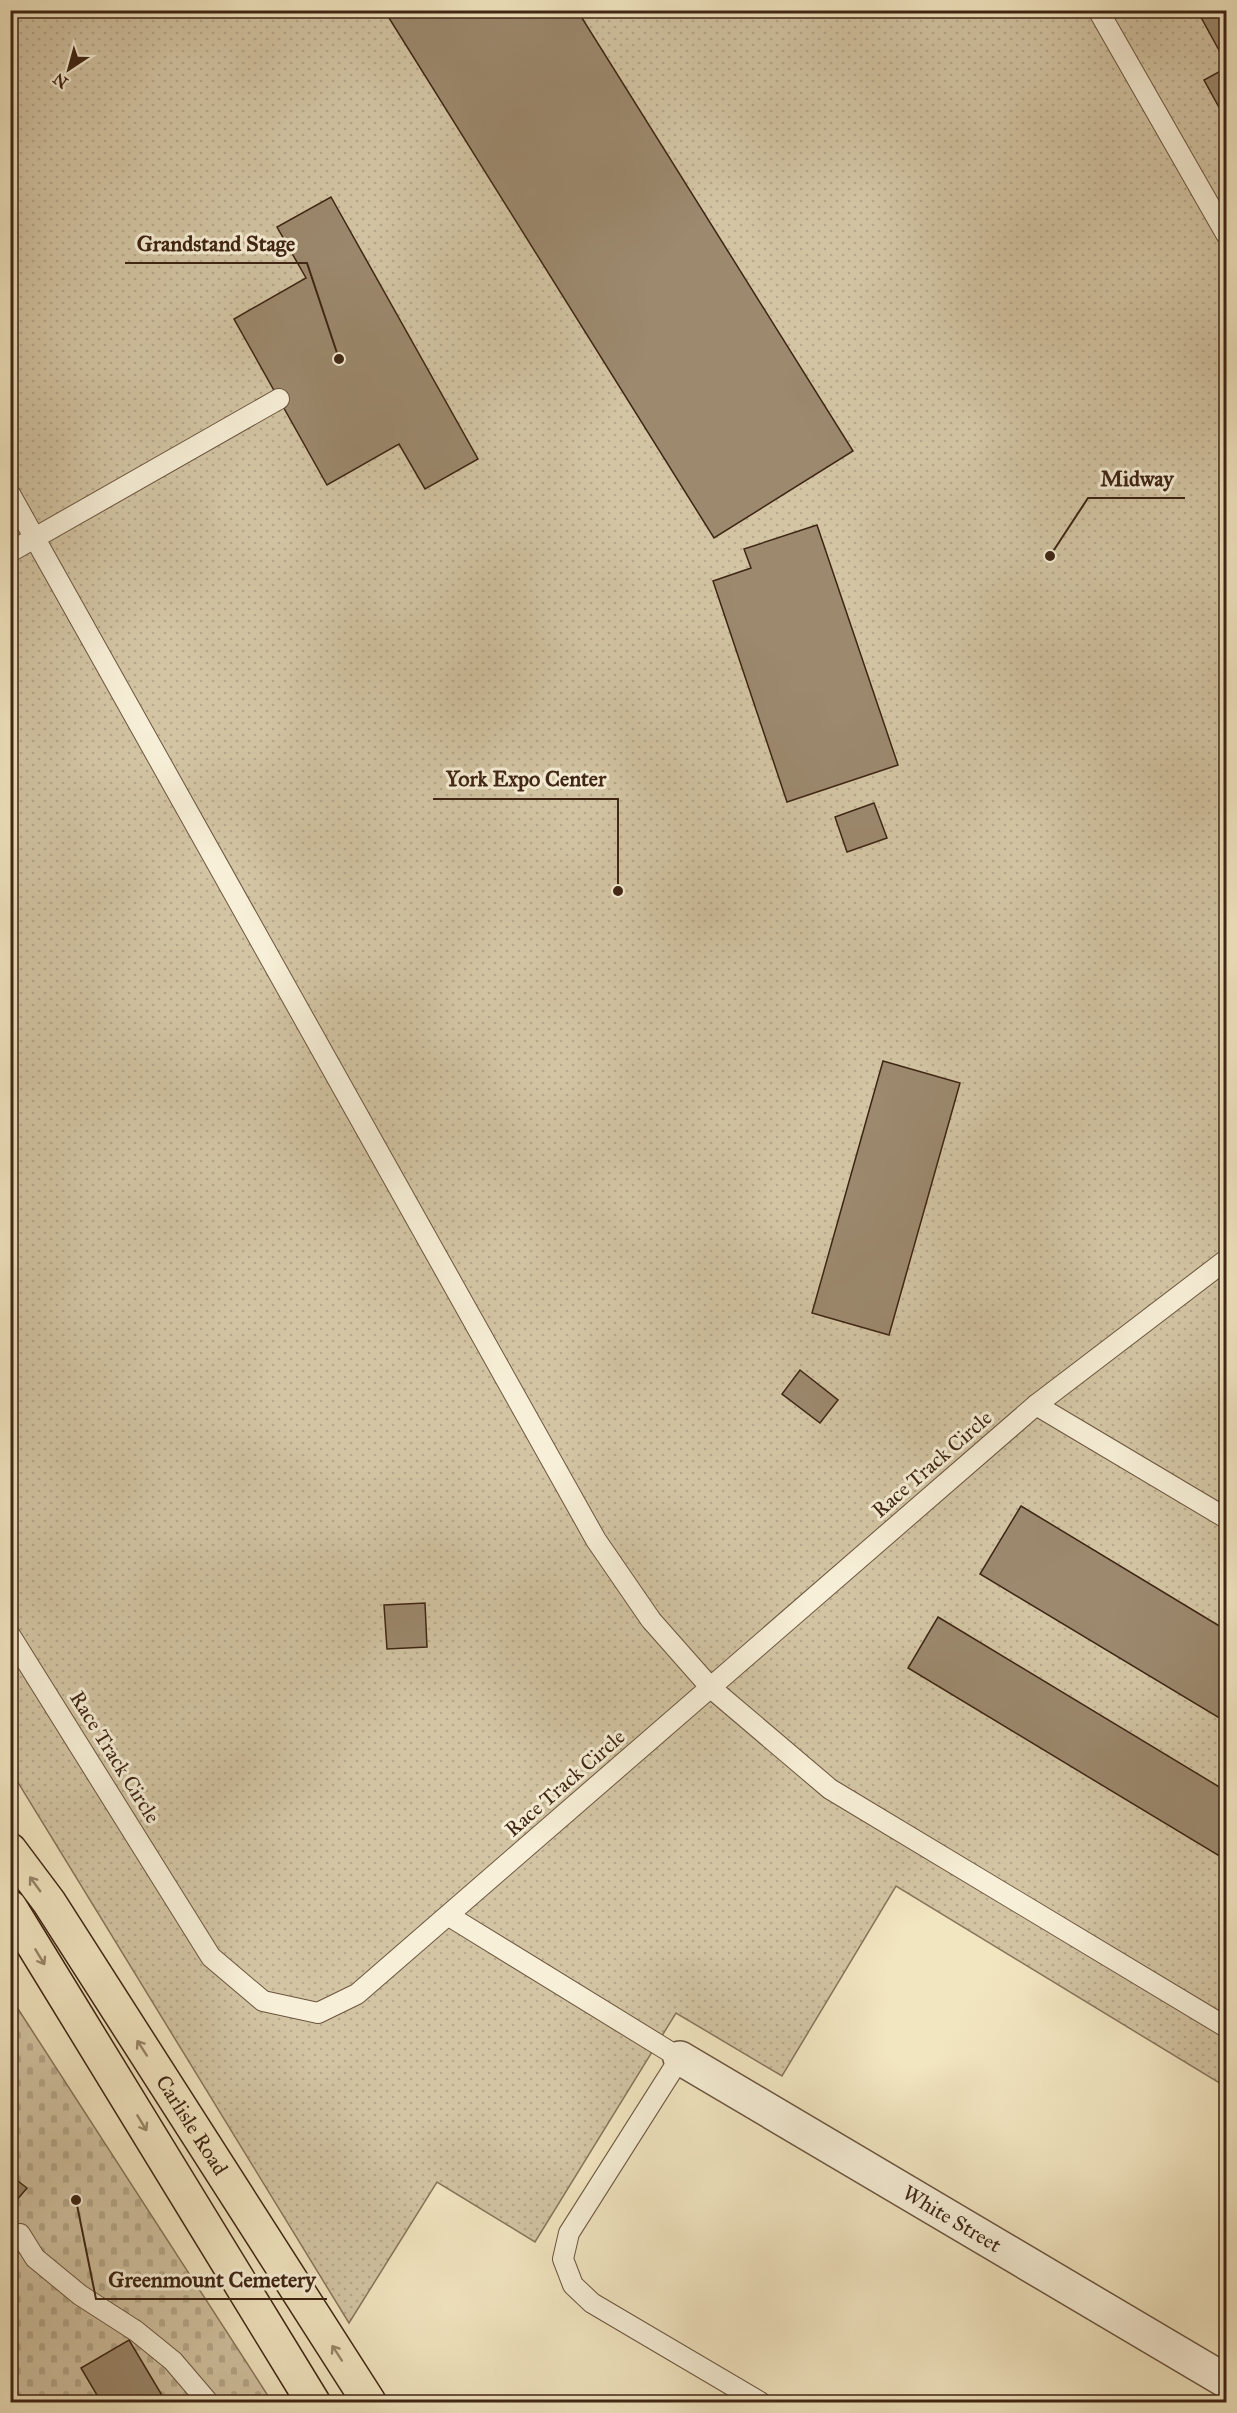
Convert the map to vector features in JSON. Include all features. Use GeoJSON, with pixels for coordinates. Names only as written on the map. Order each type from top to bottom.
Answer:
{"type":"FeatureCollection","features":[{"type":"Feature","properties":{"kind":"main road","name":"Carlisle Road"},"geometry":{"type":"LineString","coordinates":[[10,1850],[49,1902],[369,2403]]}},
{"type":"Feature","properties":{"kind":"main road","name":"Carlisle Road"},"geometry":{"type":"LineString","coordinates":[[12,1915],[313,2403]]}},
{"type":"Feature","properties":{"kind":"main road"},"geometry":{"type":"LineString","coordinates":[[238,2280],[327,2403]]}},
{"type":"Feature","properties":{"kind":"street","name":"White Street"},"geometry":{"type":"LineString","coordinates":[[680,2058],[1227,2381]]}},
{"type":"Feature","properties":{"kind":"lane"},"geometry":{"type":"LineString","coordinates":[[1098,10],[1227,234]]}},
{"type":"Feature","properties":{"kind":"lane"},"geometry":{"type":"LineString","coordinates":[[10,552],[279,399]]}},
{"type":"Feature","properties":{"kind":"lane"},"geometry":{"type":"LineString","coordinates":[[10,494],[596,1540],[651,1620],[711,1688],[830,1789],[1227,2027]]}},
{"type":"Feature","properties":{"kind":"lane","name":"Race Track Circle"},"geometry":{"type":"LineString","coordinates":[[10,1635],[211,1957],[263,2001],[318,2013],[357,1994],[1036,1405],[1227,1260]]}},
{"type":"Feature","properties":{"kind":"lane"},"geometry":{"type":"LineString","coordinates":[[1036,1405],[1227,1518]]}},
{"type":"Feature","properties":{"kind":"lane"},"geometry":{"type":"LineString","coordinates":[[448,1916],[680,2058],[569,2233],[562,2259],[573,2285],[592,2302],[760,2403]]}},
{"type":"Feature","properties":{"kind":"lane"},"geometry":{"type":"LineString","coordinates":[[20,2234],[35,2258],[80,2295],[136,2331],[172,2361],[208,2403]]}},
{"type":"Feature","properties":{"kind":"green space"},"geometry":{"type":"Polygon","coordinates":[[[11,11],[1226,11],[1226,2087],[896,1886],[782,2076],[676,2013],[535,2242],[437,2182],[349,2323],[11,1771],[11,11]]]}},
{"type":"Feature","properties":{"kind":"green space"},"geometry":{"type":"Polygon","coordinates":[[[11,1998],[272,2402],[11,2402],[11,1998]]]}},
{"type":"Feature","properties":{"kind":"building"},"geometry":{"type":"Polygon","coordinates":[[[384,10],[577,10],[853,451],[714,538],[384,10]]]}},
{"type":"Feature","properties":{"kind":"building"},"geometry":{"type":"Polygon","coordinates":[[[1197,10],[1226,10],[1226,63],[1197,10]]]}},
{"type":"Feature","properties":{"kind":"building"},"geometry":{"type":"Polygon","coordinates":[[[1226,68],[1226,120],[1204,80],[1226,68]]]}},
{"type":"Feature","properties":{"kind":"building"},"geometry":{"type":"Polygon","coordinates":[[[331,197],[478,459],[425,489],[399,444],[327,485],[234,319],[306,278],[277,227],[331,197]]]}},
{"type":"Feature","properties":{"kind":"building"},"geometry":{"type":"Polygon","coordinates":[[[817,525],[898,765],[787,802],[713,581],[751,568],[744,549],[817,525]]]}},
{"type":"Feature","properties":{"kind":"building"},"geometry":{"type":"Polygon","coordinates":[[[874,803],[887,838],[847,852],[835,817],[874,803]]]}},
{"type":"Feature","properties":{"kind":"building"},"geometry":{"type":"Polygon","coordinates":[[[883,1061],[960,1083],[889,1335],[812,1313],[883,1061]]]}},
{"type":"Feature","properties":{"kind":"building"},"geometry":{"type":"Polygon","coordinates":[[[800,1370],[838,1400],[820,1423],[782,1394],[800,1370]]]}},
{"type":"Feature","properties":{"kind":"building"},"geometry":{"type":"Polygon","coordinates":[[[1021,1506],[1226,1630],[1226,1722],[980,1574],[1021,1506]]]}},
{"type":"Feature","properties":{"kind":"building"},"geometry":{"type":"Polygon","coordinates":[[[425,1603],[427,1647],[387,1649],[384,1605],[425,1603]]]}},
{"type":"Feature","properties":{"kind":"building"},"geometry":{"type":"Polygon","coordinates":[[[938,1617],[1226,1791],[1226,1860],[908,1668],[938,1617]]]}},
{"type":"Feature","properties":{"kind":"building"},"geometry":{"type":"Polygon","coordinates":[[[10,2175],[27,2188],[10,2208],[10,2175]]]}},
{"type":"Feature","properties":{"kind":"building"},"geometry":{"type":"Polygon","coordinates":[[[129,2340],[166,2402],[101,2402],[81,2368],[129,2340]]]}},
{"type":"Feature","properties":{"kind":"place","name":"Grandstand Stage"},"geometry":{"type":"Point","coordinates":[339,359]}},
{"type":"Feature","properties":{"kind":"place","name":"Midway"},"geometry":{"type":"Point","coordinates":[1050,556]}},
{"type":"Feature","properties":{"kind":"place","name":"York Expo Center"},"geometry":{"type":"Point","coordinates":[618,891]}},
{"type":"Feature","properties":{"kind":"place","name":"Greenmount Cemetery"},"geometry":{"type":"Point","coordinates":[76,2200]}}]}
